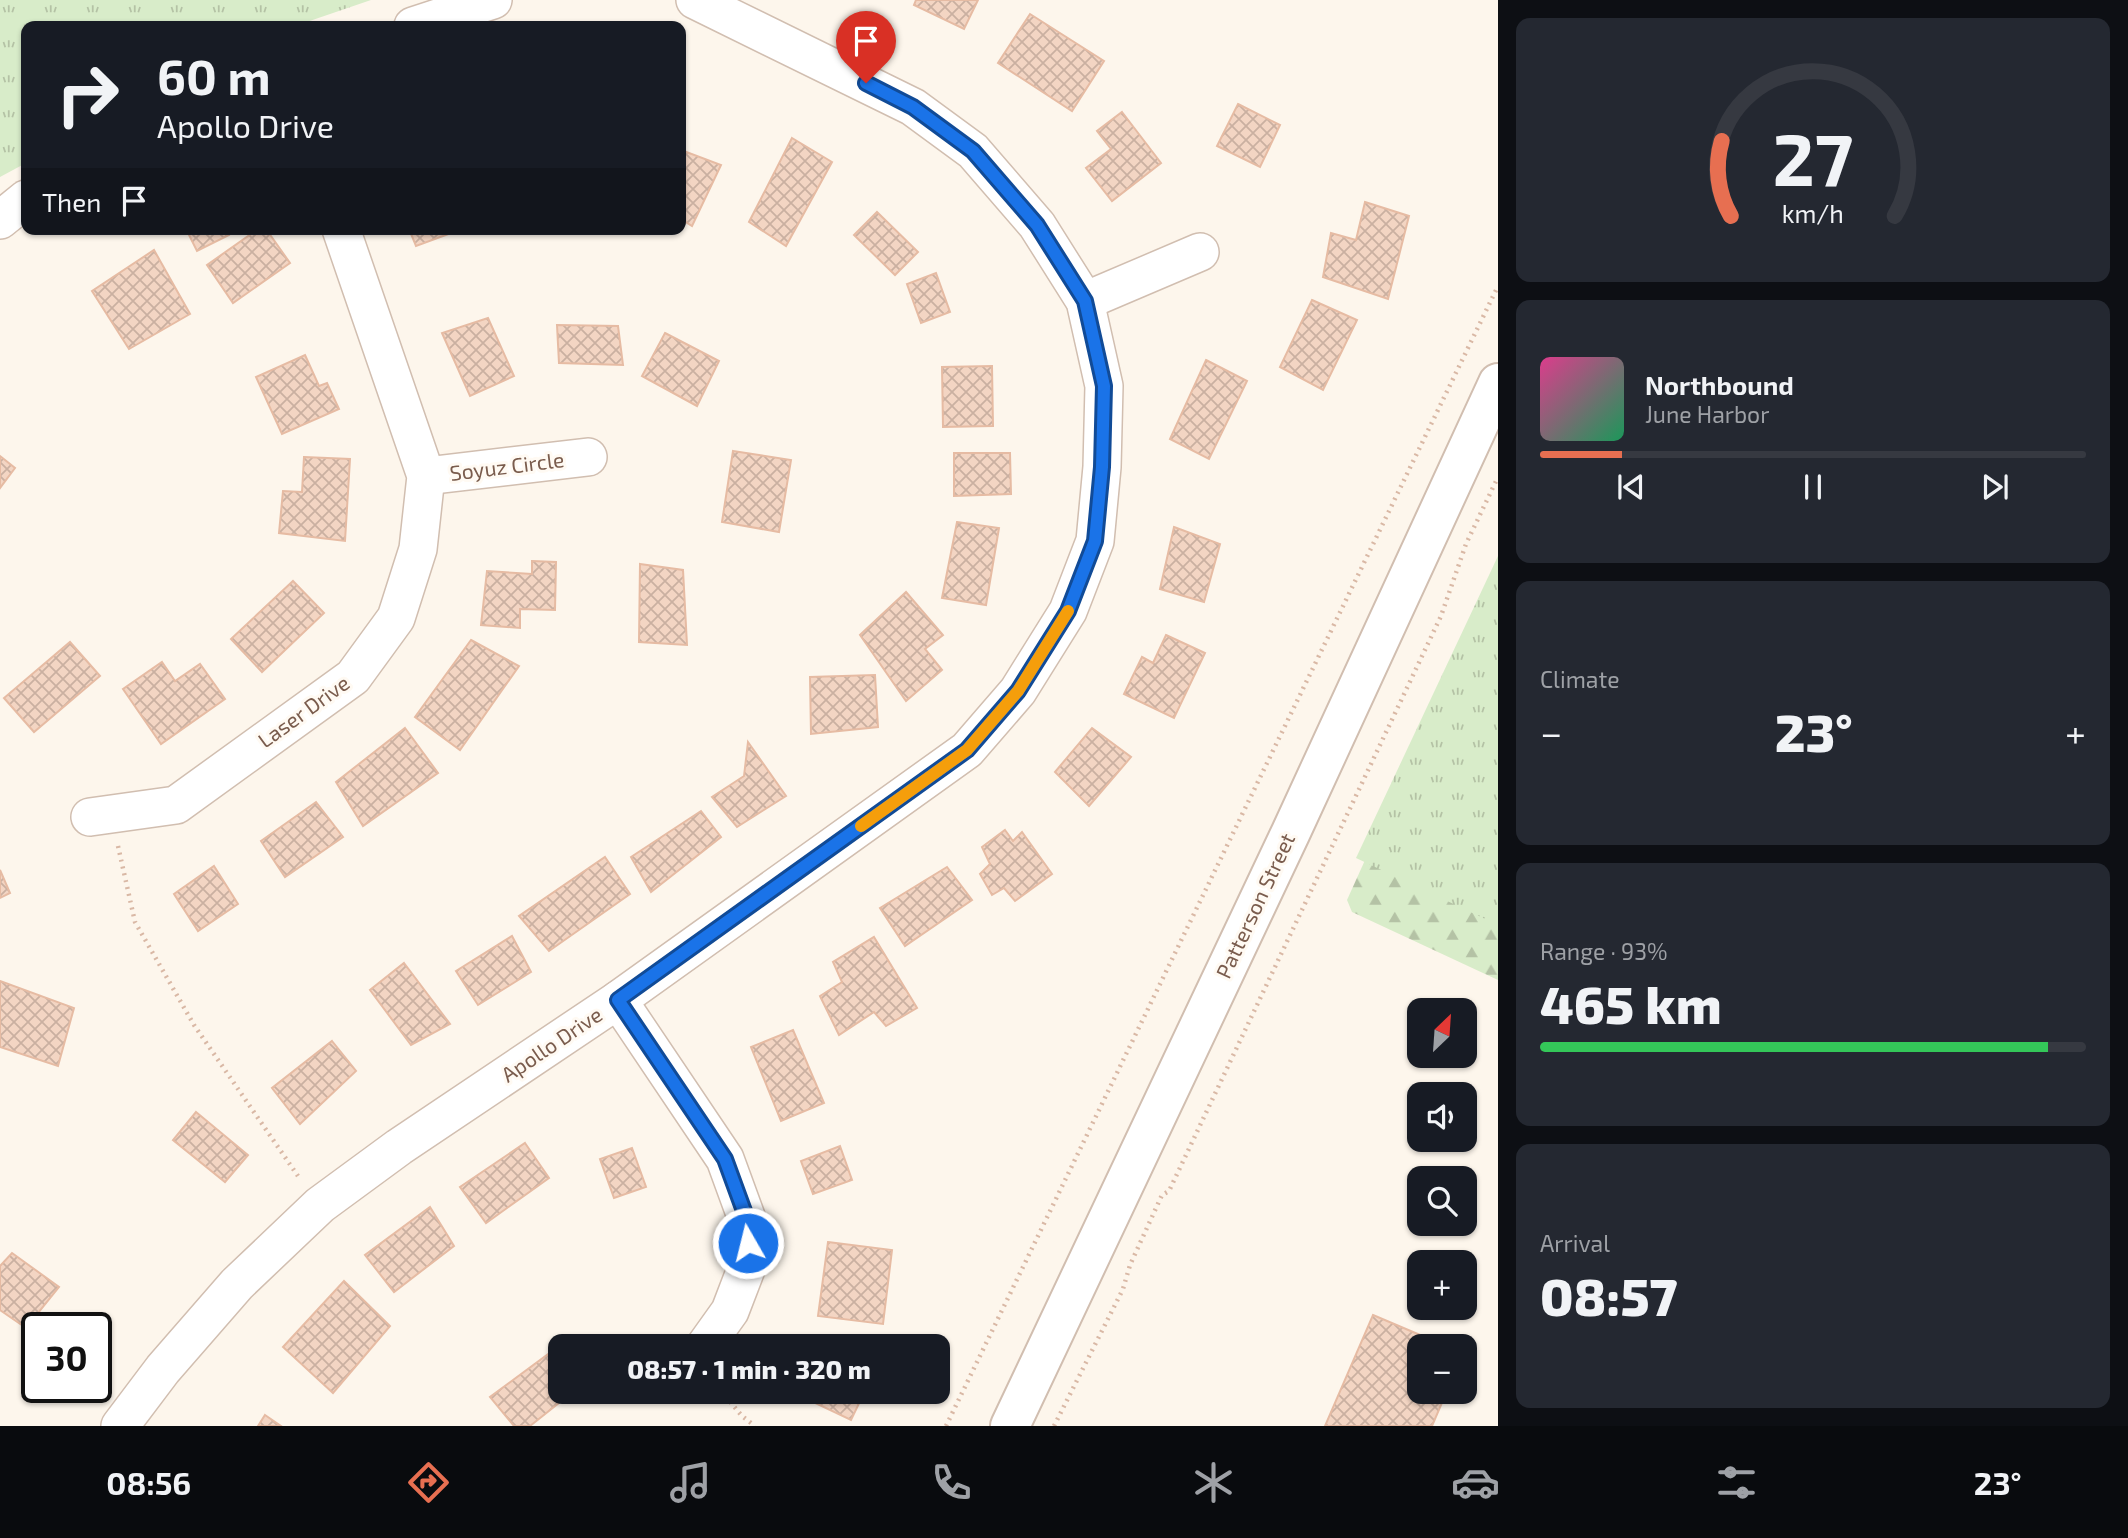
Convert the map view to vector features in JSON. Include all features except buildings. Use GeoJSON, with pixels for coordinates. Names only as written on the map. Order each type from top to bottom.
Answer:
{"type":"FeatureCollection","features":[{"type":"Feature","properties":{"kind":"street"},"geometry":{"type":"LineString","coordinates":[[429,21],[492,0]]}},
{"type":"Feature","properties":{"kind":"street","name":"Apollo Drive"},"geometry":{"type":"LineString","coordinates":[[120,1426],[163,1368],[237,1284],[320,1205],[399,1147],[618,1000],[967,750],[1018,691],[1068,611],[1095,541],[1102,467],[1104,386],[1085,301],[1037,225],[973,151],[913,107],[695,0]]}},
{"type":"Feature","properties":{"kind":"street"},"geometry":{"type":"LineString","coordinates":[[0,220],[21,203]]}},
{"type":"Feature","properties":{"kind":"street","name":"Laser Drive"},"geometry":{"type":"LineString","coordinates":[[101,816],[176,806],[353,677],[396,618],[418,549],[426,476],[343,235]]}},
{"type":"Feature","properties":{"kind":"street"},"geometry":{"type":"LineString","coordinates":[[1085,301],[1200,252]]}},
{"type":"Feature","properties":{"kind":"street","name":"Patterson Street"},"geometry":{"type":"LineString","coordinates":[[1010,1426],[1291,832],[1498,383]]}},
{"type":"Feature","properties":{"kind":"street","name":"Soyuz Circle"},"geometry":{"type":"LineString","coordinates":[[426,476],[588,457]]}},
{"type":"Feature","properties":{"kind":"street"},"geometry":{"type":"LineString","coordinates":[[618,1000],[725,1159],[748,1222],[748,1264],[730,1311],[714,1334]]}},
{"type":"Feature","properties":{"kind":"path"},"geometry":{"type":"LineString","coordinates":[[946,1426],[1498,286]]}},
{"type":"Feature","properties":{"kind":"path"},"geometry":{"type":"LineString","coordinates":[[1054,1426],[1124,1289],[1130,1265],[1162,1195],[1169,1191],[1435,628],[1466,544],[1498,477]]}},
{"type":"Feature","properties":{"kind":"path"},"geometry":{"type":"LineString","coordinates":[[101,816],[135,922],[194,1025],[320,1205]]}},
{"type":"Feature","properties":{"kind":"path"},"geometry":{"type":"LineString","coordinates":[[732,1404],[755,1426]]}},
{"type":"Feature","properties":{"kind":"green space"},"geometry":{"type":"Polygon","coordinates":[[[0,0],[371,0],[310,21],[21,21],[21,166],[0,177],[0,0]]]}},
{"type":"Feature","properties":{"kind":"green space"},"geometry":{"type":"Polygon","coordinates":[[[1498,556],[1498,925],[1356,858],[1498,556]]]}},
{"type":"Feature","properties":{"kind":"green space"},"geometry":{"type":"Polygon","coordinates":[[[1498,572],[1498,980],[1352,912],[1347,900],[1498,572]]]}},
{"type":"Feature","properties":{"kind":"slow traffic"},"geometry":{"type":"LineString","coordinates":[[861,826],[967,750],[1018,691],[1068,611]]}},
{"type":"Feature","properties":{"kind":"route"},"geometry":{"type":"LineString","coordinates":[[748,1243],[748,1222],[725,1159],[618,1000],[967,750],[1018,691],[1068,611],[1095,541],[1102,467],[1104,386],[1085,301],[1037,225],[973,151],[913,107],[866,83]]}}]}
